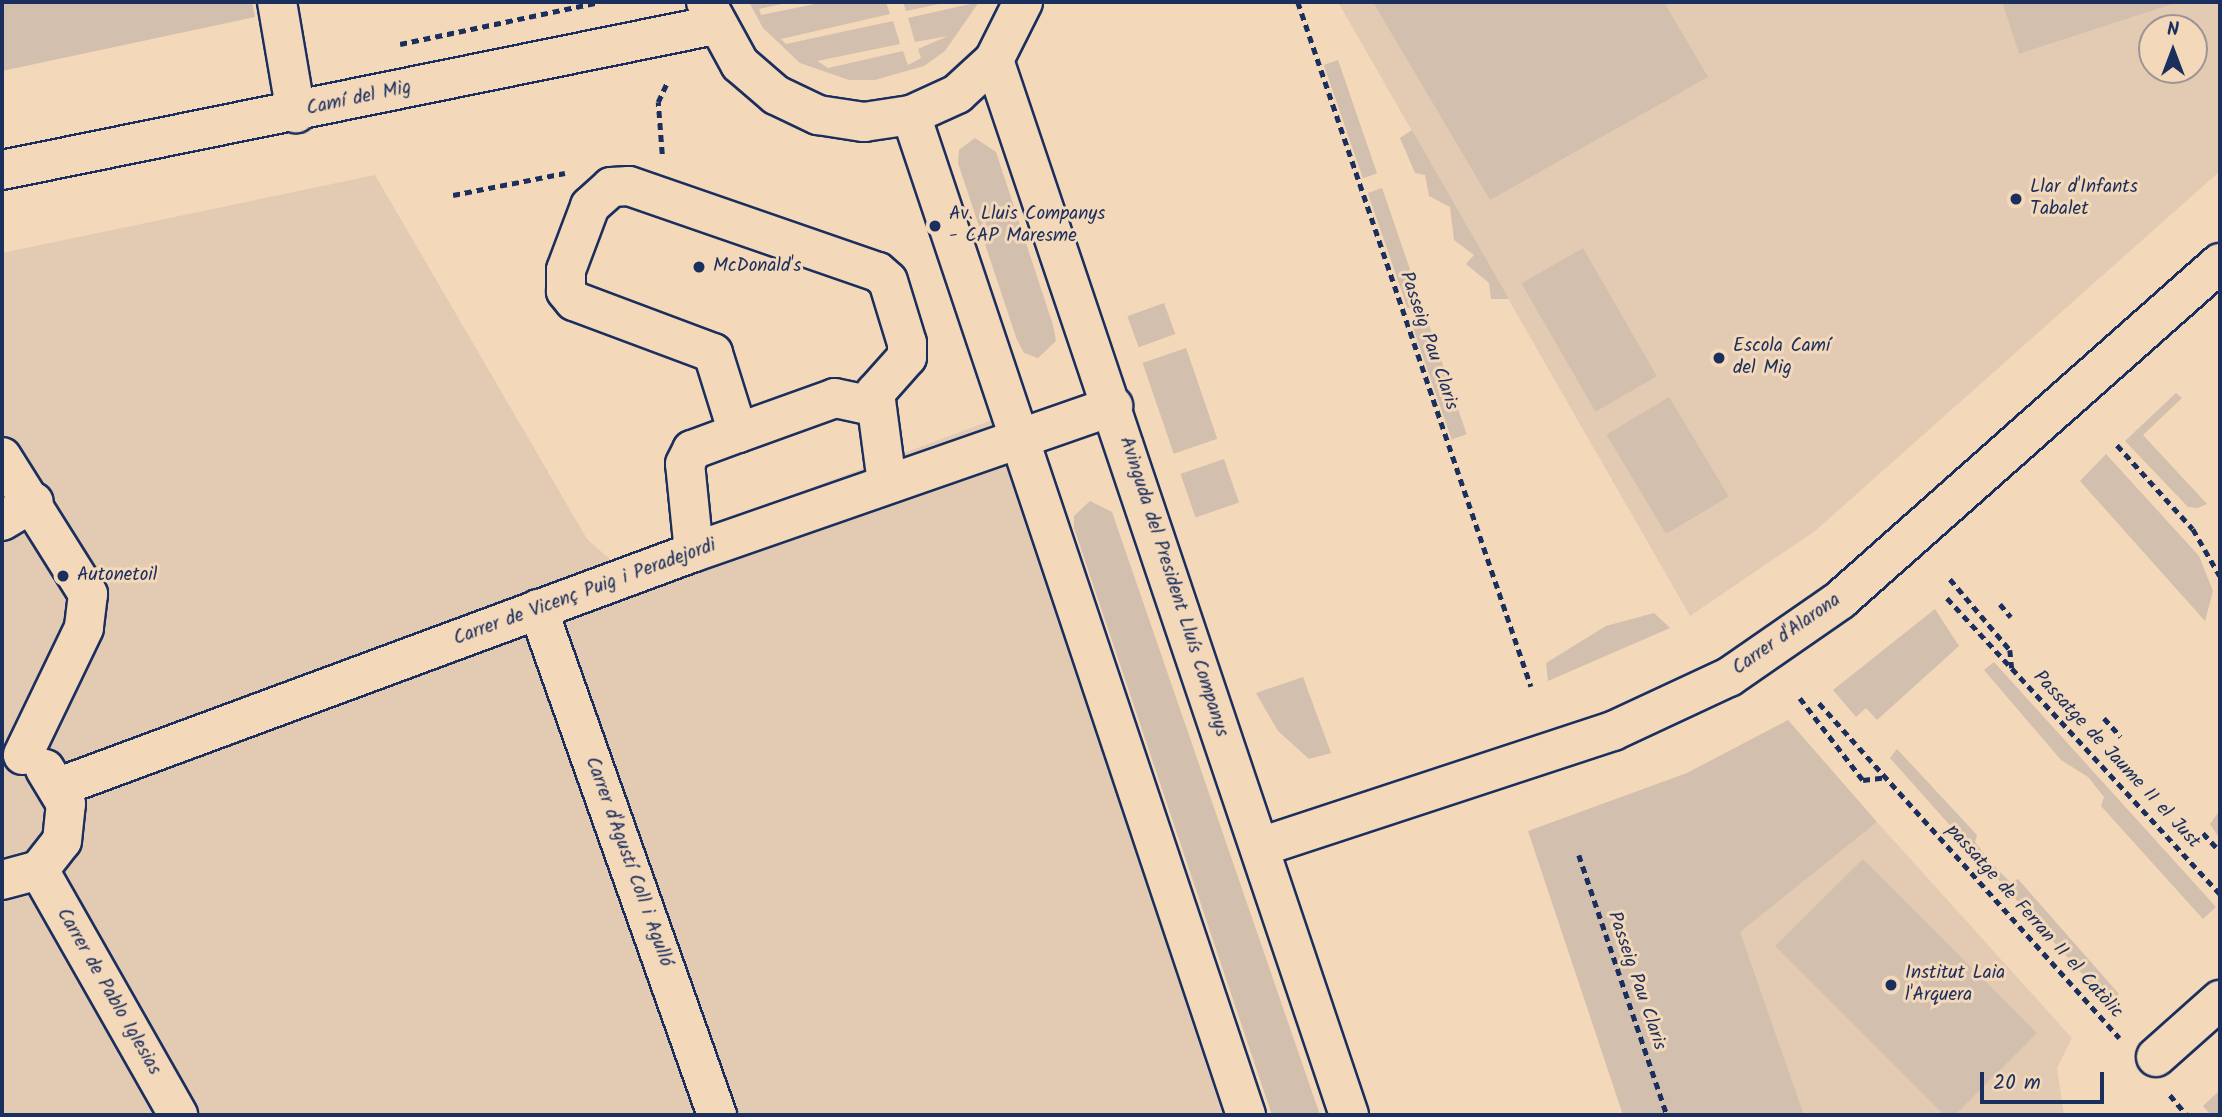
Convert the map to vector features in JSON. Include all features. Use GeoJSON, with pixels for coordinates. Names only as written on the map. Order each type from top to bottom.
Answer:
{"type":"FeatureCollection","features":[{"type":"Feature","properties":{"kind":"street"},"geometry":{"type":"LineString","coordinates":[[276,2],[296,113]]}},
{"type":"Feature","properties":{"kind":"street"},"geometry":{"type":"LineString","coordinates":[[710,13],[749,72],[776,95],[818,115],[864,122],[911,115],[957,94],[994,60],[1023,2]]}},
{"type":"Feature","properties":{"kind":"street","name":"Camí del Mig"},"geometry":{"type":"LineString","coordinates":[[2,170],[296,113],[710,13]]}},
{"type":"Feature","properties":{"kind":"street","name":"Avinguda del President Lluís Companys"},"geometry":{"type":"LineString","coordinates":[[994,60],[1113,406],[1349,1115]]}},
{"type":"Feature","properties":{"kind":"street"},"geometry":{"type":"LineString","coordinates":[[911,115],[1030,434],[1246,1115]]}},
{"type":"Feature","properties":{"kind":"street"},"geometry":{"type":"LineString","coordinates":[[738,433],[713,353],[574,301],[566,291],[566,270],[590,206],[611,187],[629,186],[878,272],[888,281],[907,343],[907,357],[882,381],[874,407],[887,483]]}},
{"type":"Feature","properties":{"kind":"street","name":"Carrer d'Alarona"},"geometry":{"type":"LineString","coordinates":[[1260,847],[1614,732],[1729,677],[1840,600],[2220,263]]}},
{"type":"Feature","properties":{"kind":"street"},"geometry":{"type":"LineString","coordinates":[[694,552],[685,464],[692,450],[835,398],[874,407]]}},
{"type":"Feature","properties":{"kind":"street","name":"Carrer de Vicenç Puig i Peradejordi"},"geometry":{"type":"LineString","coordinates":[[60,787],[694,552],[1113,406]]}},
{"type":"Feature","properties":{"kind":"street"},"geometry":{"type":"LineString","coordinates":[[2,457],[34,502],[88,594],[84,628],[13,753],[60,787],[66,804],[62,841],[39,870],[2,880]]}},
{"type":"Feature","properties":{"kind":"street"},"geometry":{"type":"LineString","coordinates":[[2,521],[34,502]]}},
{"type":"Feature","properties":{"kind":"street","name":"Carrer d'Agustí Coll i Agulló"},"geometry":{"type":"LineString","coordinates":[[538,609],[717,1115]]}},
{"type":"Feature","properties":{"kind":"street","name":"Carrer de Pablo Iglesias"},"geometry":{"type":"LineString","coordinates":[[39,870],[178,1115]]}},
{"type":"Feature","properties":{"kind":"street"},"geometry":{"type":"LineString","coordinates":[[2148,1063],[2220,1000]]}},
{"type":"Feature","properties":{"kind":"path"},"geometry":{"type":"LineString","coordinates":[[593,4],[600,2]]}},
{"type":"Feature","properties":{"kind":"path","name":"Passeig Pau Claris"},"geometry":{"type":"LineString","coordinates":[[1299,3],[1531,686]]}},
{"type":"Feature","properties":{"kind":"path"},"geometry":{"type":"LineString","coordinates":[[663,154],[658,102],[667,83]]}},
{"type":"Feature","properties":{"kind":"path"},"geometry":{"type":"LineString","coordinates":[[2117,445],[2193,530],[2220,576]]}},
{"type":"Feature","properties":{"kind":"path"},"geometry":{"type":"LineString","coordinates":[[1950,579],[2010,650],[2012,668]]}},
{"type":"Feature","properties":{"kind":"path","name":"Passatge de Jaume II el Just"},"geometry":{"type":"LineString","coordinates":[[1947,598],[2220,894]]}},
{"type":"Feature","properties":{"kind":"path"},"geometry":{"type":"LineString","coordinates":[[2000,604],[2011,617]]}},
{"type":"Feature","properties":{"kind":"path"},"geometry":{"type":"LineString","coordinates":[[1800,698],[1863,780],[1886,777]]}},
{"type":"Feature","properties":{"kind":"path","name":"passatge de Ferran II el Catòlic"},"geometry":{"type":"LineString","coordinates":[[1819,703],[2148,1063],[2186,1115]]}},
{"type":"Feature","properties":{"kind":"path"},"geometry":{"type":"LineString","coordinates":[[2104,718],[2121,737]]}},
{"type":"Feature","properties":{"kind":"path"},"geometry":{"type":"LineString","coordinates":[[2203,832],[2217,848]]}},
{"type":"Feature","properties":{"kind":"path","name":"Passeig Pau Claris"},"geometry":{"type":"LineString","coordinates":[[1579,855],[1667,1115]]}},
{"type":"Feature","properties":{"kind":"shaded area"},"geometry":{"type":"Polygon","coordinates":[[[2,2],[252,2],[255,17],[2,71],[2,2]]]}},
{"type":"Feature","properties":{"kind":"shaded area"},"geometry":{"type":"Polygon","coordinates":[[[749,2],[791,2],[759,9],[761,15],[825,2],[886,2],[890,14],[781,39],[786,44],[893,21],[900,44],[817,61],[828,68],[903,51],[908,65],[921,58],[918,49],[948,36],[915,42],[908,18],[979,2],[945,51],[924,66],[875,80],[849,80],[800,63],[763,28],[749,2]]]}},
{"type":"Feature","properties":{"kind":"shaded area"},"geometry":{"type":"Polygon","coordinates":[[[903,2],[948,2],[906,11],[903,2]]]}},
{"type":"Feature","properties":{"kind":"shaded area","name":"Escola Camí del Mig"},"geometry":{"type":"Polygon","coordinates":[[[1338,2],[2002,2],[2019,54],[2138,15],[2138,84],[2208,84],[2208,14],[2142,14],[2179,2],[2220,2],[2220,171],[1815,531],[1690,616],[1338,2]]]}},
{"type":"Feature","properties":{"kind":"shaded area"},"geometry":{"type":"Polygon","coordinates":[[[1373,2],[1664,2],[1708,77],[1490,200],[1373,2]]]}},
{"type":"Feature","properties":{"kind":"shaded area"},"geometry":{"type":"Polygon","coordinates":[[[2002,2],[2179,2],[2138,14],[2019,54],[2002,2]]]}},
{"type":"Feature","properties":{"kind":"shaded area"},"geometry":{"type":"Polygon","coordinates":[[[1338,60],[1377,173],[1363,178],[1324,65],[1338,60]]]}},
{"type":"Feature","properties":{"kind":"shaded area"},"geometry":{"type":"Polygon","coordinates":[[[1412,130],[1509,299],[1491,299],[1489,283],[1466,264],[1474,255],[1454,240],[1450,207],[1429,196],[1425,175],[1415,173],[1400,138],[1412,130]]]}},
{"type":"Feature","properties":{"kind":"shaded area"},"geometry":{"type":"Polygon","coordinates":[[[975,138],[996,152],[1053,325],[1056,341],[1038,358],[1024,353],[1017,340],[958,163],[959,150],[975,138]]]}},
{"type":"Feature","properties":{"kind":"shaded area"},"geometry":{"type":"Polygon","coordinates":[[[375,175],[587,539],[613,562],[1000,417],[1235,1115],[2,1115],[2,253],[375,175]]]}},
{"type":"Feature","properties":{"kind":"shaded area"},"geometry":{"type":"Polygon","coordinates":[[[1382,188],[1422,303],[1408,308],[1368,193],[1382,188]]]}},
{"type":"Feature","properties":{"kind":"shaded area"},"geometry":{"type":"Polygon","coordinates":[[[1583,248],[1657,376],[1596,412],[1522,284],[1583,248]]]}},
{"type":"Feature","properties":{"kind":"shaded area"},"geometry":{"type":"Polygon","coordinates":[[[1164,303],[1175,334],[1139,347],[1127,316],[1164,303]]]}},
{"type":"Feature","properties":{"kind":"shaded area"},"geometry":{"type":"Polygon","coordinates":[[[1427,319],[1467,434],[1452,440],[1412,324],[1427,319]]]}},
{"type":"Feature","properties":{"kind":"shaded area"},"geometry":{"type":"Polygon","coordinates":[[[1186,348],[1217,439],[1174,454],[1143,363],[1186,348]]]}},
{"type":"Feature","properties":{"kind":"shaded area"},"geometry":{"type":"Polygon","coordinates":[[[2176,393],[2182,398],[2143,435],[2207,504],[2198,508],[2188,507],[2125,441],[2176,393]]]}},
{"type":"Feature","properties":{"kind":"shaded area"},"geometry":{"type":"Polygon","coordinates":[[[1669,397],[1729,496],[1666,534],[1606,435],[1669,397]]]}},
{"type":"Feature","properties":{"kind":"shaded area"},"geometry":{"type":"Polygon","coordinates":[[[2106,454],[2199,556],[2213,591],[2205,621],[2080,481],[2106,454]]]}},
{"type":"Feature","properties":{"kind":"shaded area"},"geometry":{"type":"Polygon","coordinates":[[[1224,459],[1239,502],[1195,517],[1181,474],[1224,459]]]}},
{"type":"Feature","properties":{"kind":"shaded area"},"geometry":{"type":"Polygon","coordinates":[[[1090,501],[1112,512],[1320,1115],[1272,1115],[1074,528],[1074,516],[1090,501]]]}},
{"type":"Feature","properties":{"kind":"shaded area"},"geometry":{"type":"Polygon","coordinates":[[[1935,609],[1959,646],[1877,720],[1866,708],[1856,717],[1833,690],[1935,609]]]}},
{"type":"Feature","properties":{"kind":"shaded area"},"geometry":{"type":"Polygon","coordinates":[[[1654,613],[1670,628],[1548,681],[1546,663],[1606,626],[1654,613]]]}},
{"type":"Feature","properties":{"kind":"shaded area"},"geometry":{"type":"Polygon","coordinates":[[[1994,662],[2216,907],[2203,919],[2101,806],[2104,797],[2088,777],[2061,760],[1984,670],[1994,662]]]}},
{"type":"Feature","properties":{"kind":"shaded area"},"geometry":{"type":"Polygon","coordinates":[[[1303,677],[1331,753],[1309,759],[1278,731],[1256,693],[1303,677]]]}},
{"type":"Feature","properties":{"kind":"shaded area"},"geometry":{"type":"Polygon","coordinates":[[[1788,720],[1877,822],[1740,932],[1804,1115],[1623,1115],[1528,831],[1687,773],[1788,720]]]}},
{"type":"Feature","properties":{"kind":"shaded area"},"geometry":{"type":"Polygon","coordinates":[[[1897,749],[1977,835],[1975,842],[1991,863],[2010,882],[2018,879],[2119,994],[2109,1004],[1890,758],[1897,749]]]}},
{"type":"Feature","properties":{"kind":"shaded area"},"geometry":{"type":"Polygon","coordinates":[[[2220,810],[2220,839],[2210,824],[2220,810]]]}},
{"type":"Feature","properties":{"kind":"shaded area","name":"Institut Laia l'Arquera"},"geometry":{"type":"Polygon","coordinates":[[[1877,822],[2072,1038],[2057,1068],[2064,1115],[1804,1115],[1739,931],[1877,822]]]}},
{"type":"Feature","properties":{"kind":"shaded area"},"geometry":{"type":"Polygon","coordinates":[[[1863,859],[2037,1033],[1955,1115],[1944,1115],[1775,946],[1863,859]]]}},
{"type":"Feature","properties":{"kind":"shaded area"},"geometry":{"type":"Polygon","coordinates":[[[2220,1090],[2220,1115],[2211,1115],[2203,1106],[2220,1090]]]}},
{"type":"Feature","properties":{"kind":"place","name":"Llar d'Infants Tabalet"},"geometry":{"type":"Point","coordinates":[2016,199]}},
{"type":"Feature","properties":{"kind":"place","name":"Av. Lluis Companys - CAP Maresme"},"geometry":{"type":"Point","coordinates":[935,226]}},
{"type":"Feature","properties":{"kind":"place","name":"McDonald's"},"geometry":{"type":"Point","coordinates":[699,267]}},
{"type":"Feature","properties":{"kind":"place","name":"Escola Camí del Mig"},"geometry":{"type":"Point","coordinates":[1719,358]}},
{"type":"Feature","properties":{"kind":"place","name":"Autonetoil"},"geometry":{"type":"Point","coordinates":[63,576]}},
{"type":"Feature","properties":{"kind":"place","name":"Institut Laia l'Arquera"},"geometry":{"type":"Point","coordinates":[1891,985]}}]}
